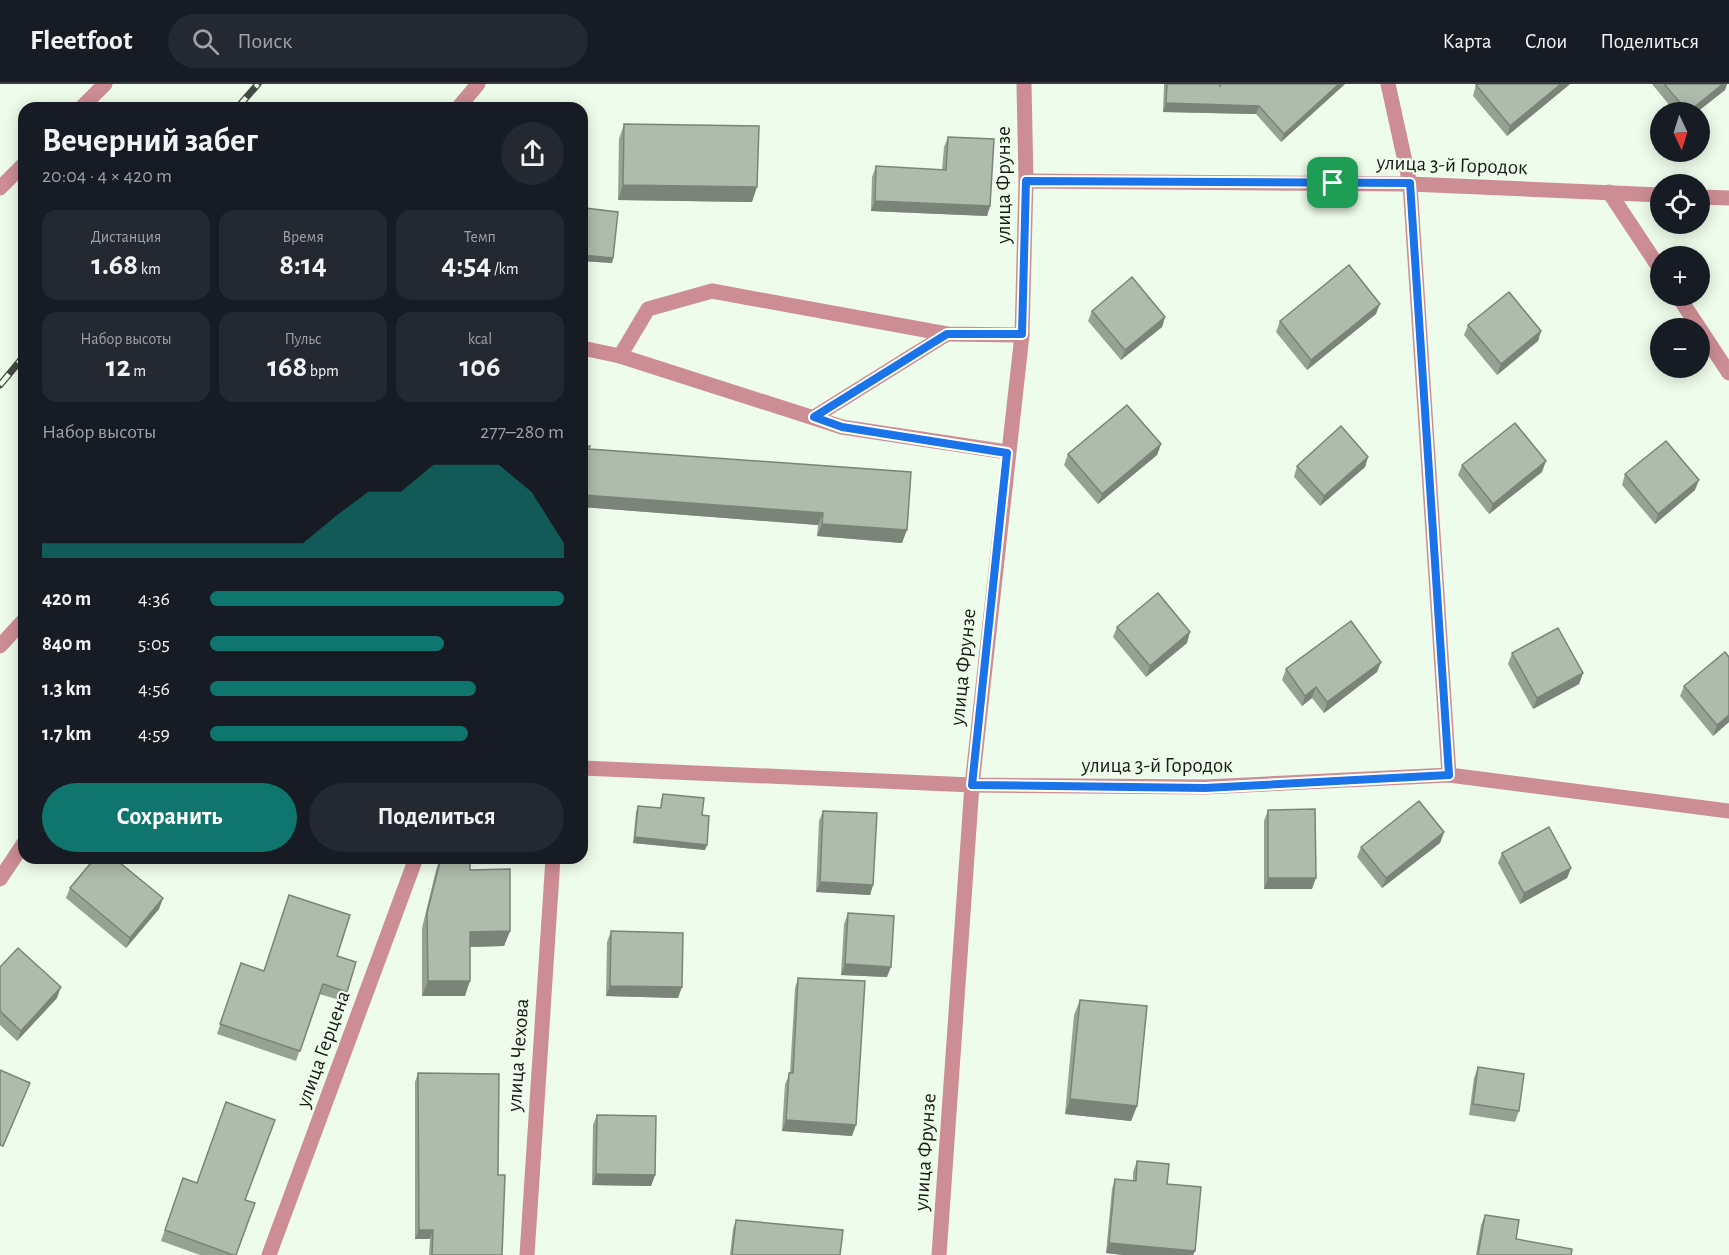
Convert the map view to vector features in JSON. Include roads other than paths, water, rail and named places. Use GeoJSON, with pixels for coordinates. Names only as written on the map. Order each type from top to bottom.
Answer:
{"type":"FeatureCollection","features":[{"type":"Feature","properties":{"kind":"street"},"geometry":{"type":"LineString","coordinates":[[87,102],[105,84]]}},
{"type":"Feature","properties":{"kind":"street"},"geometry":{"type":"LineString","coordinates":[[463,102],[478,84]]}},
{"type":"Feature","properties":{"kind":"street","name":"улица Фрунзе"},"geometry":{"type":"LineString","coordinates":[[939,1255],[972,785],[1022,334],[1026,181],[1024,84]]}},
{"type":"Feature","properties":{"kind":"street"},"geometry":{"type":"LineString","coordinates":[[1388,84],[1410,183],[1449,775]]}},
{"type":"Feature","properties":{"kind":"street"},"geometry":{"type":"LineString","coordinates":[[0,188],[18,170]]}},
{"type":"Feature","properties":{"kind":"street","name":"улица 3-й Городок"},"geometry":{"type":"LineString","coordinates":[[1026,181],[1410,183],[1650,194]]}},
{"type":"Feature","properties":{"kind":"street"},"geometry":{"type":"LineString","coordinates":[[1610,192],[1650,254]]}},
{"type":"Feature","properties":{"kind":"street"},"geometry":{"type":"LineString","coordinates":[[1710,197],[1729,198]]}},
{"type":"Feature","properties":{"kind":"street"},"geometry":{"type":"LineString","coordinates":[[620,356],[648,309],[712,291],[947,334],[1022,334]]}},
{"type":"Feature","properties":{"kind":"street"},"geometry":{"type":"LineString","coordinates":[[1685,306],[1729,373]]}},
{"type":"Feature","properties":{"kind":"street"},"geometry":{"type":"LineString","coordinates":[[814,417],[947,334]]}},
{"type":"Feature","properties":{"kind":"street"},"geometry":{"type":"LineString","coordinates":[[588,349],[620,356],[842,427],[1007,453]]}},
{"type":"Feature","properties":{"kind":"street"},"geometry":{"type":"LineString","coordinates":[[0,646],[18,626]]}},
{"type":"Feature","properties":{"kind":"street","name":"улица 3-й Городок"},"geometry":{"type":"LineString","coordinates":[[588,768],[972,785],[1205,788],[1449,775],[1729,811]]}},
{"type":"Feature","properties":{"kind":"street"},"geometry":{"type":"LineString","coordinates":[[0,879],[18,852]]}},
{"type":"Feature","properties":{"kind":"street","name":"улица Герцена"},"geometry":{"type":"LineString","coordinates":[[269,1255],[414,864]]}},
{"type":"Feature","properties":{"kind":"street","name":"улица Чехова"},"geometry":{"type":"LineString","coordinates":[[527,1255],[553,864]]}},
{"type":"Feature","properties":{"kind":"railway"},"geometry":{"type":"LineString","coordinates":[[242,102],[258,84]]}},
{"type":"Feature","properties":{"kind":"railway"},"geometry":{"type":"LineString","coordinates":[[0,385],[18,363]]}}]}
